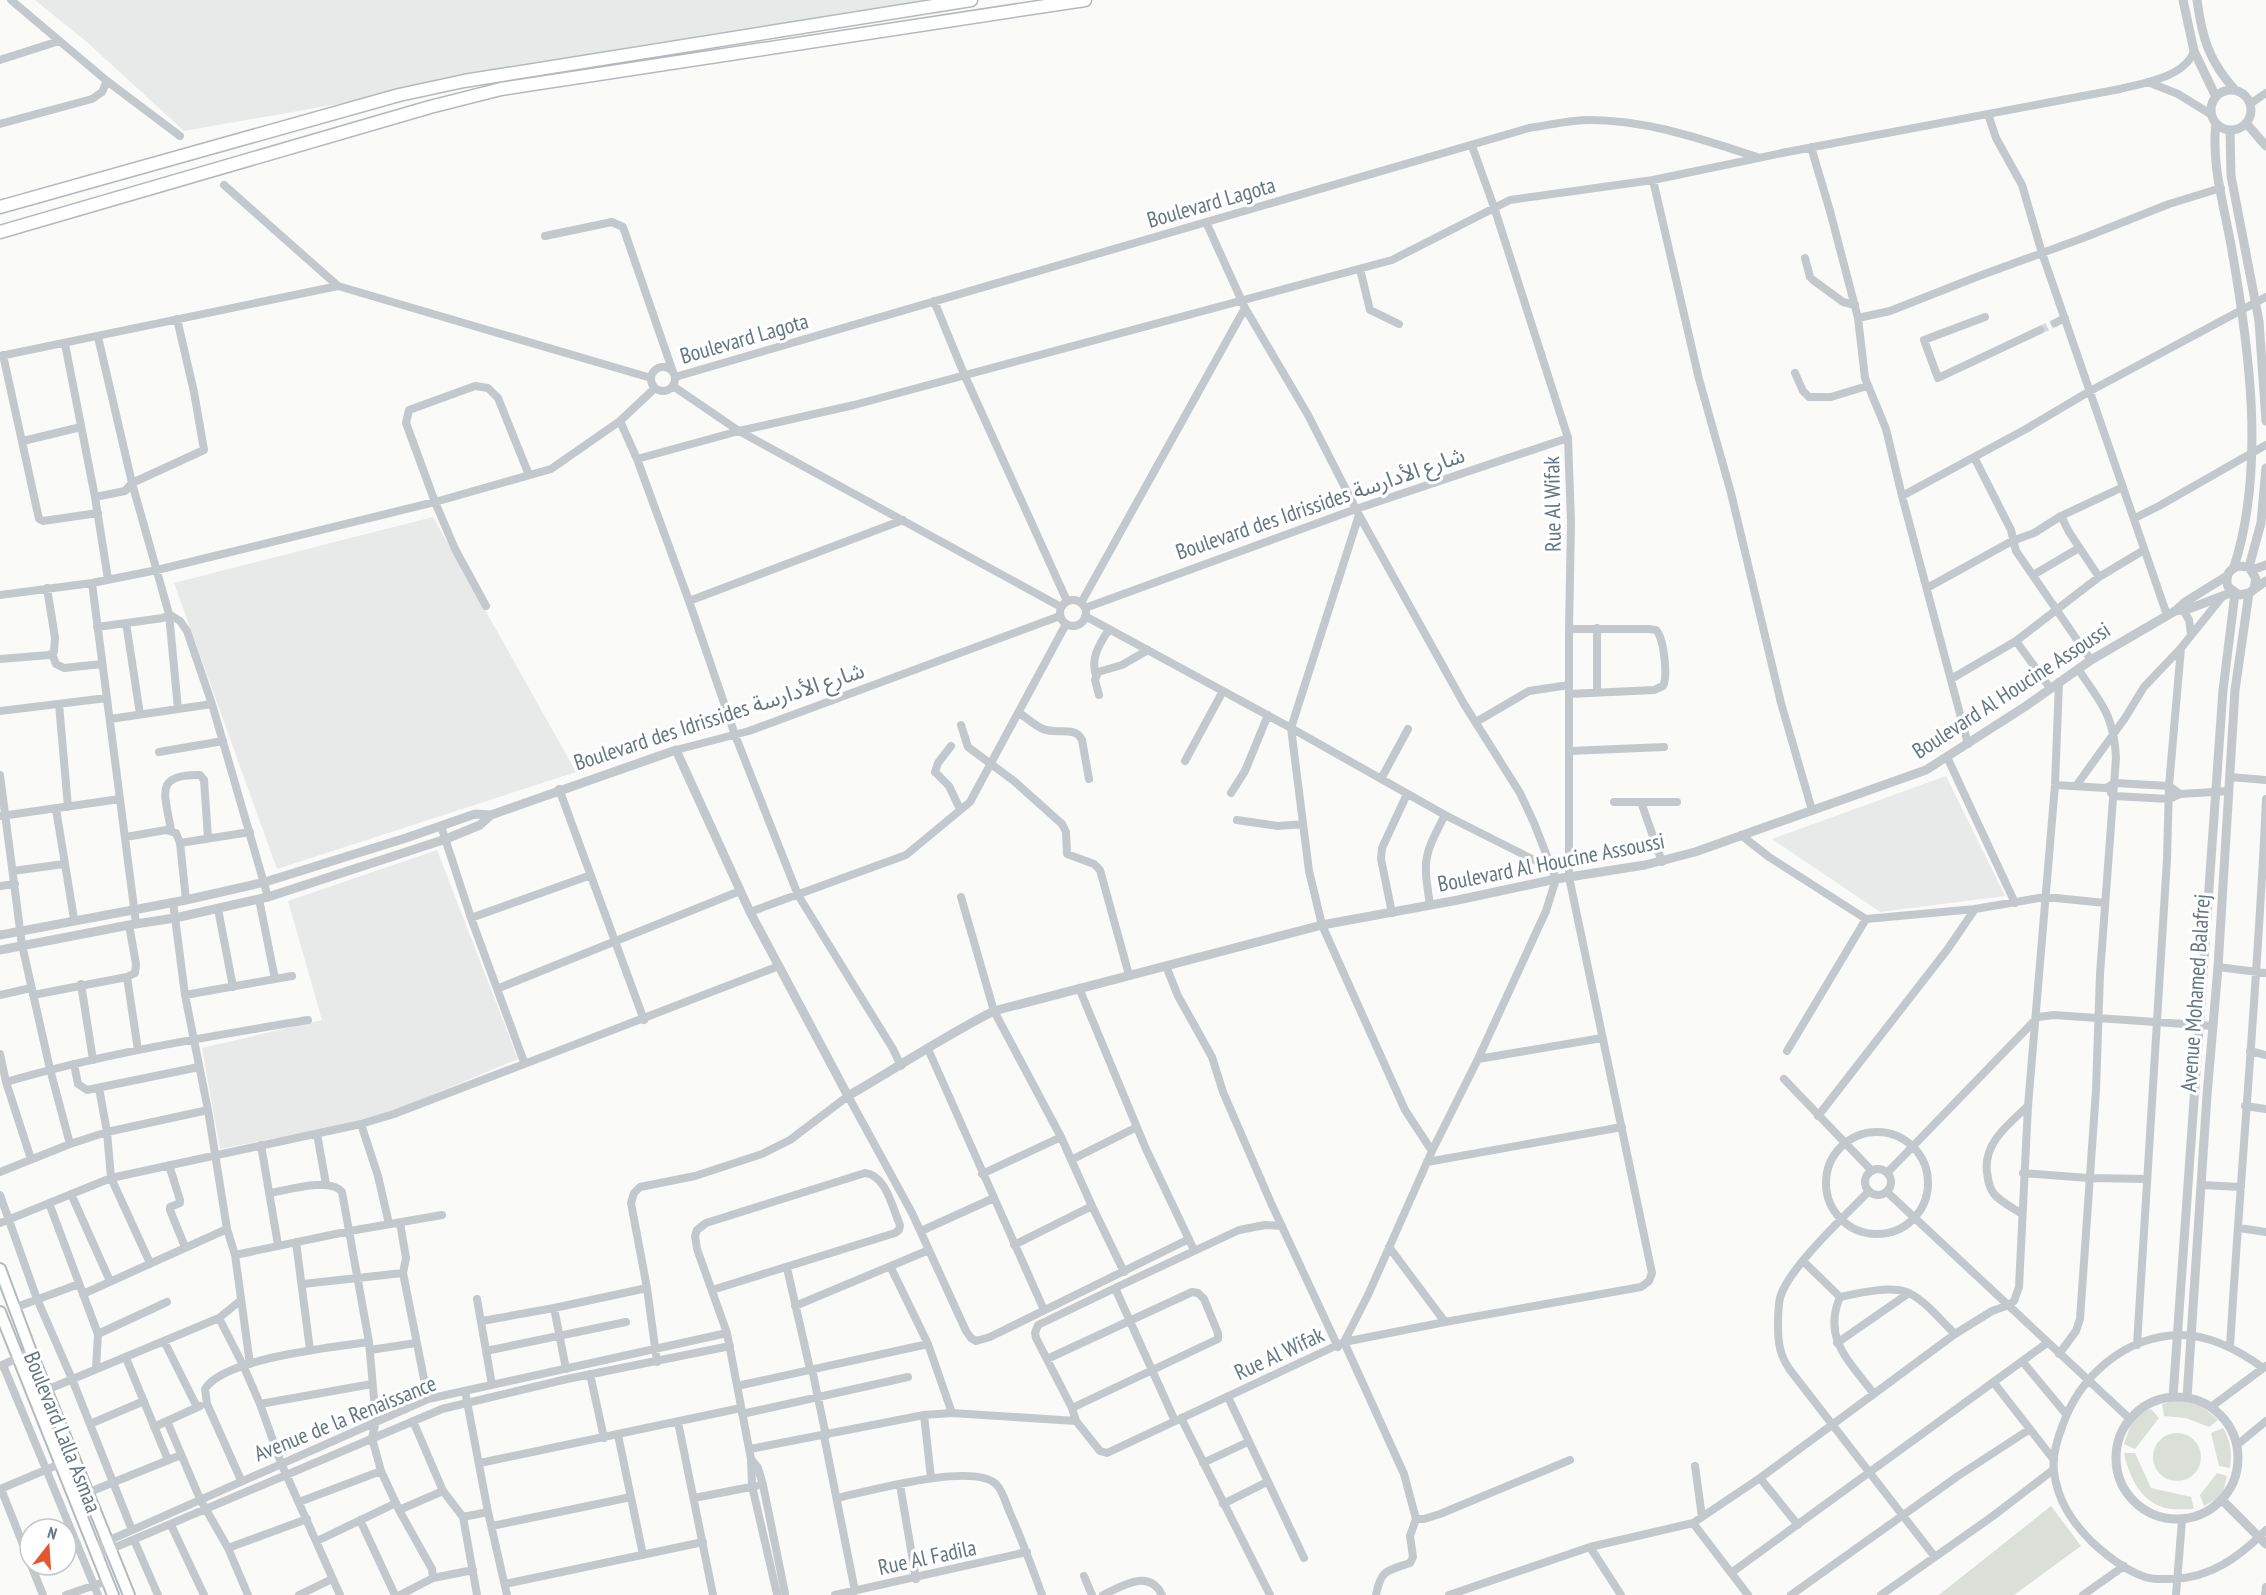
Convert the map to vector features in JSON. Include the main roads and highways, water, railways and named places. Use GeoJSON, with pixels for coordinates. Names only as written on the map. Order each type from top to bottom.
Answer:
{"type":"FeatureCollection","features":[{"type":"Feature","properties":{"kind":"highway"},"geometry":{"type":"LineString","coordinates":[[0,207],[399,95],[464,81],[971,0]]}},
{"type":"Feature","properties":{"kind":"highway"},"geometry":{"type":"LineString","coordinates":[[0,231],[430,107],[501,89],[1085,0]]}},
{"type":"Feature","properties":{"kind":"main road","name":"Boulevard Lalla Asmaa"},"geometry":{"type":"LineString","coordinates":[[0,1269],[129,1595]]}},
{"type":"Feature","properties":{"kind":"main road","name":"Boulevard Lalla Asmaa"},"geometry":{"type":"LineString","coordinates":[[0,1312],[113,1595]]}},
{"type":"Feature","properties":{"kind":"tunnel"},"geometry":{"type":"LineString","coordinates":[[2040,330],[2055,323]]}}]}
